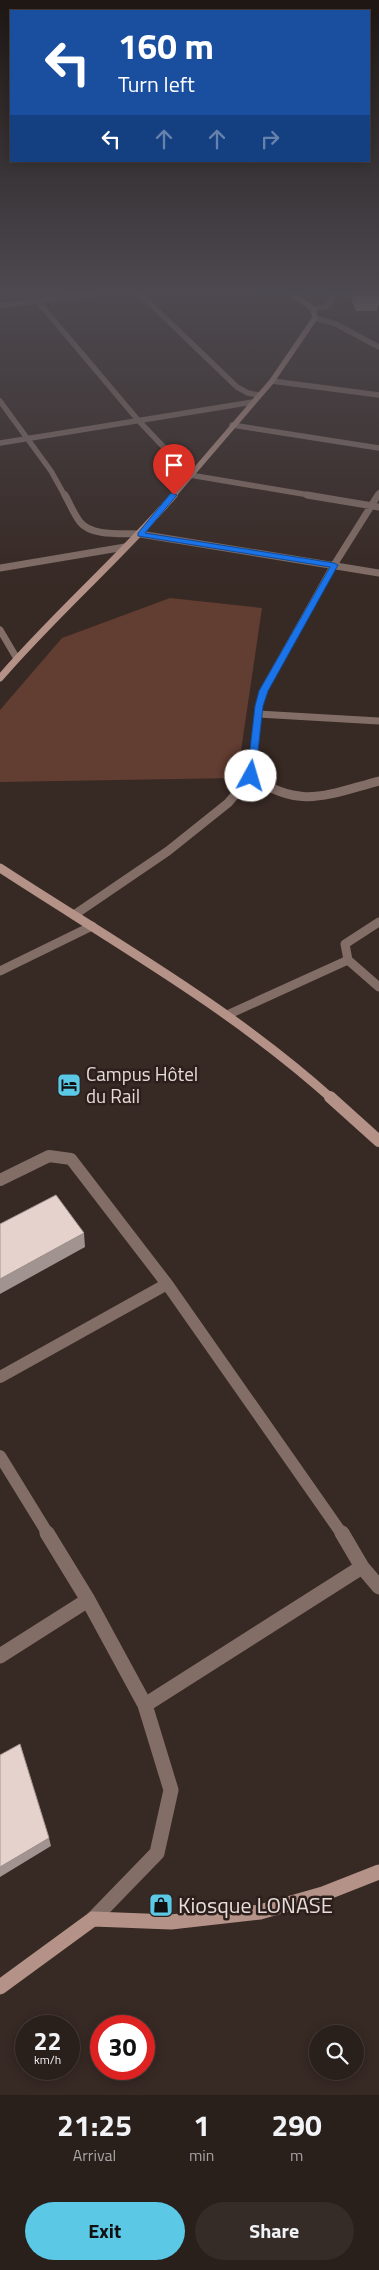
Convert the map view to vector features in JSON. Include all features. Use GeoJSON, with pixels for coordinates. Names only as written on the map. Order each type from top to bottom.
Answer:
{"type":"FeatureCollection","features":[{"type":"Feature","properties":{"kind":"street"},"geometry":{"type":"LineString","coordinates":[[112,389],[138,420],[190,474],[375,506]]}},
{"type":"Feature","properties":{"kind":"street"},"geometry":{"type":"LineString","coordinates":[[240,389],[248,394],[259,395]]}},
{"type":"Feature","properties":{"kind":"street"},"geometry":{"type":"LineString","coordinates":[[0,678],[16,657],[140,534],[265,389]]}},
{"type":"Feature","properties":{"kind":"street"},"geometry":{"type":"LineString","coordinates":[[331,389],[379,395]]}},
{"type":"Feature","properties":{"kind":"street"},"geometry":{"type":"LineString","coordinates":[[0,401],[51,471],[81,523],[89,529],[140,534],[379,573]]}},
{"type":"Feature","properties":{"kind":"street"},"geometry":{"type":"LineString","coordinates":[[0,443],[253,402]]}},
{"type":"Feature","properties":{"kind":"street"},"geometry":{"type":"LineString","coordinates":[[232,425],[379,448]]}},
{"type":"Feature","properties":{"kind":"street"},"geometry":{"type":"LineString","coordinates":[[74,914],[168,851],[228,803],[251,776],[258,714],[263,691],[334,565],[375,506],[379,494]]}},
{"type":"Feature","properties":{"kind":"street"},"geometry":{"type":"LineString","coordinates":[[0,568],[125,547]]}},
{"type":"Feature","properties":{"kind":"street"},"geometry":{"type":"LineString","coordinates":[[0,630],[16,657]]}},
{"type":"Feature","properties":{"kind":"street"},"geometry":{"type":"LineString","coordinates":[[258,714],[379,721]]}},
{"type":"Feature","properties":{"kind":"street"},"geometry":{"type":"LineString","coordinates":[[251,776],[266,788],[284,795],[309,798],[327,796],[378,784]]}},
{"type":"Feature","properties":{"kind":"street"},"geometry":{"type":"LineString","coordinates":[[0,868],[74,914],[227,1015],[301,1072],[379,1141]]}},
{"type":"Feature","properties":{"kind":"street"},"geometry":{"type":"LineString","coordinates":[[379,922],[344,944],[348,960],[379,987]]}},
{"type":"Feature","properties":{"kind":"street"},"geometry":{"type":"LineString","coordinates":[[0,971],[92,926]]}},
{"type":"Feature","properties":{"kind":"street"},"geometry":{"type":"LineString","coordinates":[[227,1015],[348,960]]}},
{"type":"Feature","properties":{"kind":"street"},"geometry":{"type":"LineString","coordinates":[[0,1180],[49,1156],[71,1159],[167,1284],[333,1518],[362,1567],[379,1587]]}},
{"type":"Feature","properties":{"kind":"street"},"geometry":{"type":"LineString","coordinates":[[0,1377],[167,1284]]}},
{"type":"Feature","properties":{"kind":"street"},"geometry":{"type":"LineString","coordinates":[[0,1456],[88,1600],[145,1705],[170,1790],[157,1853],[93,1920],[0,1987]]}},
{"type":"Feature","properties":{"kind":"street"},"geometry":{"type":"LineString","coordinates":[[145,1705],[362,1567]]}},
{"type":"Feature","properties":{"kind":"street"},"geometry":{"type":"LineString","coordinates":[[0,1656],[88,1600]]}},
{"type":"Feature","properties":{"kind":"street"},"geometry":{"type":"LineString","coordinates":[[93,1920],[171,1922],[260,1912],[323,1894],[379,1872]]}},
{"type":"Feature","properties":{"kind":"shaded area"},"geometry":{"type":"Polygon","coordinates":[[[170,598],[262,608],[237,778],[0,782],[0,710],[62,638],[170,598]]]}},
{"type":"Feature","properties":{"kind":"building"},"geometry":{"type":"Polygon","coordinates":[[[56,1195],[84,1233],[0,1279],[0,1224],[56,1195]]]}},
{"type":"Feature","properties":{"kind":"building"},"geometry":{"type":"Polygon","coordinates":[[[20,1744],[49,1838],[0,1867],[0,1755],[20,1744]]]}},
{"type":"Feature","properties":{"kind":"place","name":"Campus Hôtel du Rail"},"geometry":{"type":"Point","coordinates":[69,1085]}},
{"type":"Feature","properties":{"kind":"place","name":"Kiosque LONASE"},"geometry":{"type":"Point","coordinates":[161,1905]}},
{"type":"Feature","properties":{"kind":"route"},"geometry":{"type":"LineString","coordinates":[[174,495],[140,534],[334,565],[263,691],[259,706],[251,776]]}}]}
